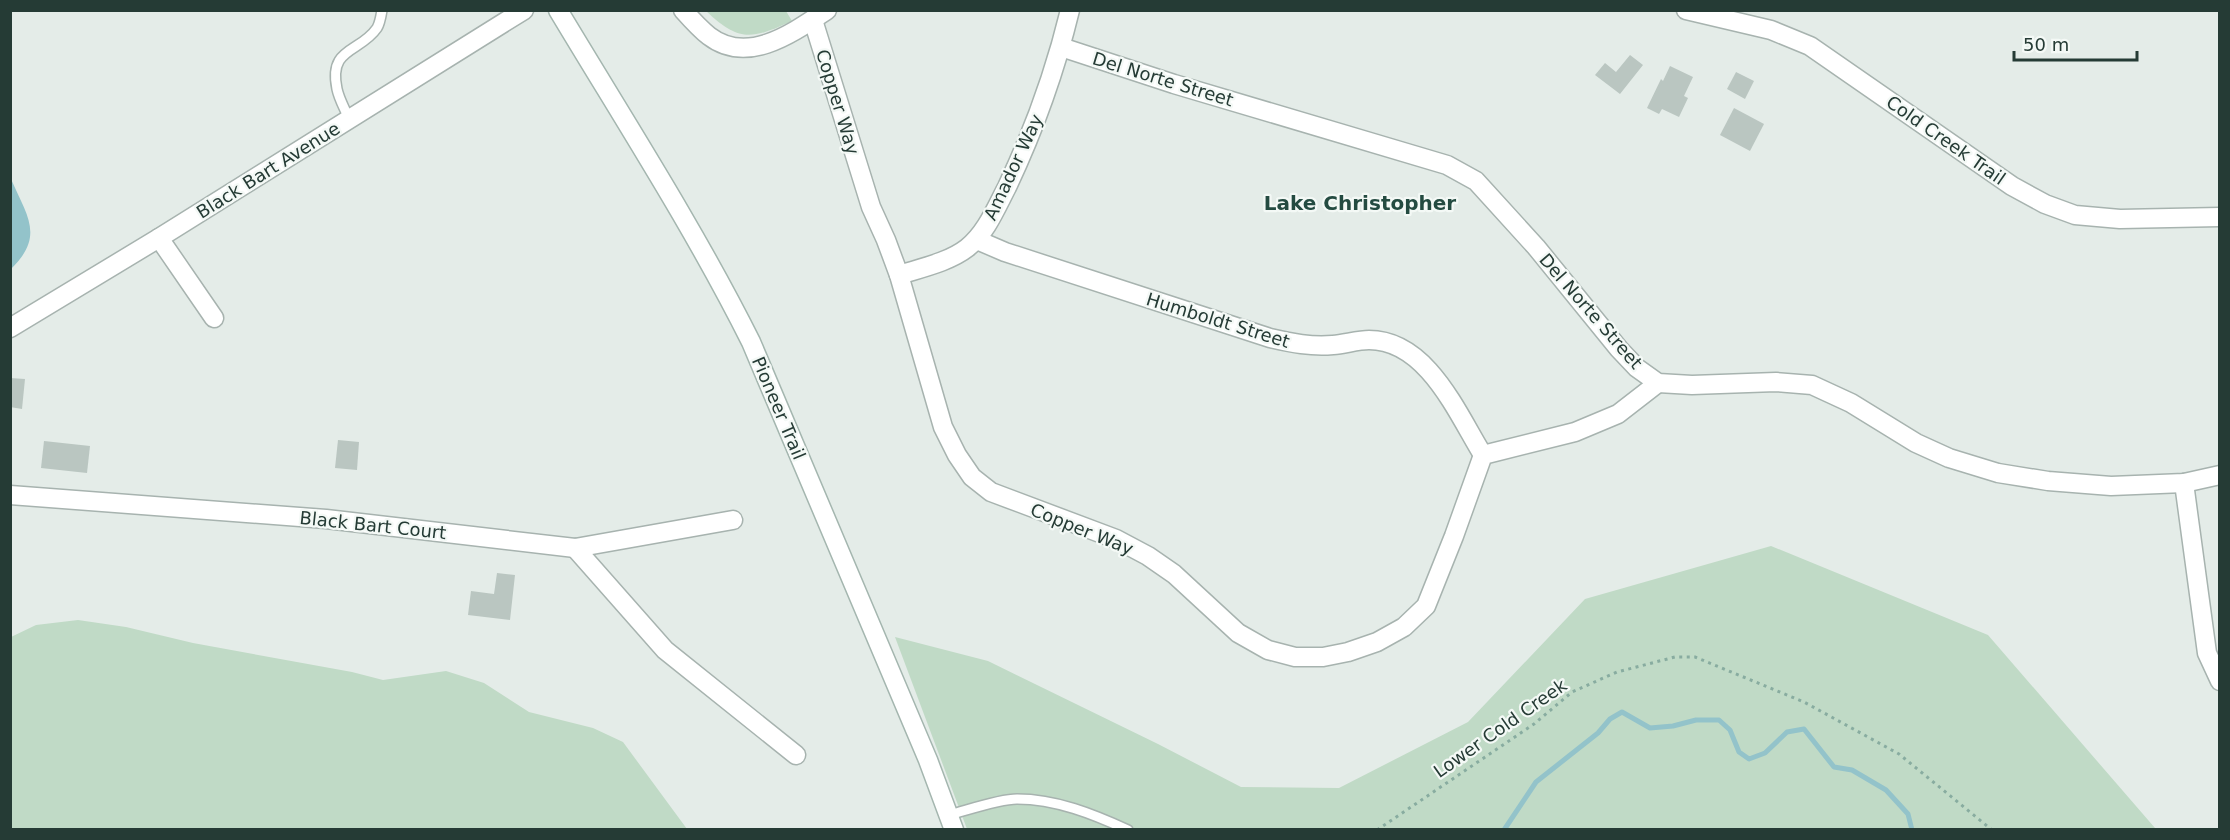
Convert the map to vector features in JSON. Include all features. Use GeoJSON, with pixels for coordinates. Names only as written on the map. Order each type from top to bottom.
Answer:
{"type":"FeatureCollection","features":[{"type":"Feature","properties":{"kind":"street","name":"Black Bart Avenue"},"geometry":{"type":"LineString","coordinates":[[10,328],[159,238],[524,10]]}},
{"type":"Feature","properties":{"kind":"street","name":"Pioneer Trail"},"geometry":{"type":"LineString","coordinates":[[558,10],[699,244],[751,342],[928,760],[951,822]]}},
{"type":"Feature","properties":{"kind":"street"},"geometry":{"type":"LineString","coordinates":[[682,10],[710,37],[725,45],[740,48],[761,46],[777,41],[820,15]]}},
{"type":"Feature","properties":{"kind":"street","name":"Amador Way"},"geometry":{"type":"LineString","coordinates":[[899,275],[965,250],[977,240],[994,214],[1020,160],[1045,97],[1070,10]]}},
{"type":"Feature","properties":{"kind":"street","name":"Cold Creek Trail"},"geometry":{"type":"LineString","coordinates":[[1686,10],[1771,30],[1810,46],[2012,186],[2044,204],[2075,215],[2120,219],[2220,217]]}},
{"type":"Feature","properties":{"kind":"street","name":"Copper Way"},"geometry":{"type":"LineString","coordinates":[[820,15],[871,207],[899,275],[943,427],[957,455],[972,477],[991,492],[1116,539],[1148,556],[1174,574],[1238,633],[1269,650],[1295,657],[1323,657],[1348,652],[1377,642],[1404,627],[1426,606],[1483,455]]}},
{"type":"Feature","properties":{"kind":"street","name":"Del Norte Street"},"geometry":{"type":"LineString","coordinates":[[1060,47],[1174,84],[1447,165],[1476,181],[1536,247],[1618,349],[1637,368],[1658,383],[1692,385],[1776,381],[1812,385],[1851,403],[1916,443],[1949,458],[1998,473],[2048,482],[2111,486],[2184,483],[2220,475]]}},
{"type":"Feature","properties":{"kind":"street"},"geometry":{"type":"LineString","coordinates":[[159,238],[214,318]]}},
{"type":"Feature","properties":{"kind":"street","name":"Humboldt Street"},"geometry":{"type":"LineString","coordinates":[[977,240],[1005,252],[1270,338],[1308,347],[1369,339],[1393,343],[1412,355],[1432,373],[1483,455]]}},
{"type":"Feature","properties":{"kind":"street"},"geometry":{"type":"LineString","coordinates":[[1483,455],[1575,432],[1618,414],[1658,383]]}},
{"type":"Feature","properties":{"kind":"street"},"geometry":{"type":"LineString","coordinates":[[2184,483],[2207,653],[2220,681]]}},
{"type":"Feature","properties":{"kind":"street","name":"Black Bart Court"},"geometry":{"type":"LineString","coordinates":[[10,495],[326,519],[576,548],[734,520]]}},
{"type":"Feature","properties":{"kind":"street"},"geometry":{"type":"LineString","coordinates":[[576,548],[665,650],[796,755]]}},
{"type":"Feature","properties":{"kind":"lane"},"geometry":{"type":"LineString","coordinates":[[349,119],[337,89],[335,67],[346,51],[370,35],[378,26],[382,10]]}},
{"type":"Feature","properties":{"kind":"lane"},"geometry":{"type":"LineString","coordinates":[[951,822],[1015,799],[1055,803],[1093,814],[1128,830]]}},
{"type":"Feature","properties":{"kind":"path","name":"Lower Cold Creek"},"geometry":{"type":"LineString","coordinates":[[1377,830],[1534,724],[1572,692],[1617,672],[1675,657],[1695,657],[1804,702],[1899,754],[1992,830]]}},
{"type":"Feature","properties":{"kind":"green space"},"geometry":{"type":"Polygon","coordinates":[[[706,11],[786,11],[792,21],[766,32],[747,35],[728,29],[706,11]]]}},
{"type":"Feature","properties":{"kind":"green space"},"geometry":{"type":"Polygon","coordinates":[[[1771,546],[1988,635],[2155,828],[2159,829],[967,829],[895,637],[988,661],[1241,787],[1339,788],[1468,722],[1585,599],[1771,546]]]}},
{"type":"Feature","properties":{"kind":"green space"},"geometry":{"type":"Polygon","coordinates":[[[78,620],[126,627],[193,643],[352,672],[383,680],[446,671],[484,683],[529,712],[593,728],[623,742],[687,829],[11,829],[11,637],[36,625],[78,620]]]}},
{"type":"Feature","properties":{"kind":"water"},"geometry":{"type":"Polygon","coordinates":[[[11,179],[27,215],[30,236],[28,246],[11,269],[11,179]]]}},
{"type":"Feature","properties":{"kind":"building"},"geometry":{"type":"Polygon","coordinates":[[[1630,55],[1643,65],[1620,94],[1595,75],[1605,63],[1616,72],[1630,55]]]}},
{"type":"Feature","properties":{"kind":"building"},"geometry":{"type":"Polygon","coordinates":[[[1670,66],[1693,77],[1684,96],[1688,98],[1679,117],[1662,109],[1659,114],[1647,108],[1670,66]]]}},
{"type":"Feature","properties":{"kind":"building"},"geometry":{"type":"Polygon","coordinates":[[[1736,72],[1754,81],[1745,99],[1727,89],[1736,72]]]}},
{"type":"Feature","properties":{"kind":"building"},"geometry":{"type":"Polygon","coordinates":[[[1734,108],[1764,124],[1750,151],[1720,135],[1734,108]]]}},
{"type":"Feature","properties":{"kind":"building"},"geometry":{"type":"Polygon","coordinates":[[[10,378],[25,379],[22,409],[10,407],[10,378]]]}},
{"type":"Feature","properties":{"kind":"building"},"geometry":{"type":"Polygon","coordinates":[[[338,440],[359,442],[357,470],[335,468],[338,440]]]}},
{"type":"Feature","properties":{"kind":"building"},"geometry":{"type":"Polygon","coordinates":[[[44,441],[90,446],[87,473],[41,468],[44,441]]]}},
{"type":"Feature","properties":{"kind":"building"},"geometry":{"type":"Polygon","coordinates":[[[497,573],[515,575],[510,620],[468,615],[471,591],[494,594],[497,573]]]}},
{"type":"Feature","properties":{"kind":"waterway"},"geometry":{"type":"LineString","coordinates":[[1504,830],[1536,782],[1598,733],[1610,719],[1622,712],[1650,728],[1673,726],[1696,720],[1719,720],[1730,730],[1739,752],[1749,759],[1765,753],[1787,732],[1804,729],[1834,767],[1852,770],[1886,790],[1908,814],[1912,830]]}},
{"type":"Feature","properties":{"kind":"district","name":"Lake Christopher"},"geometry":{"type":"Point","coordinates":[1360,203]}}]}
